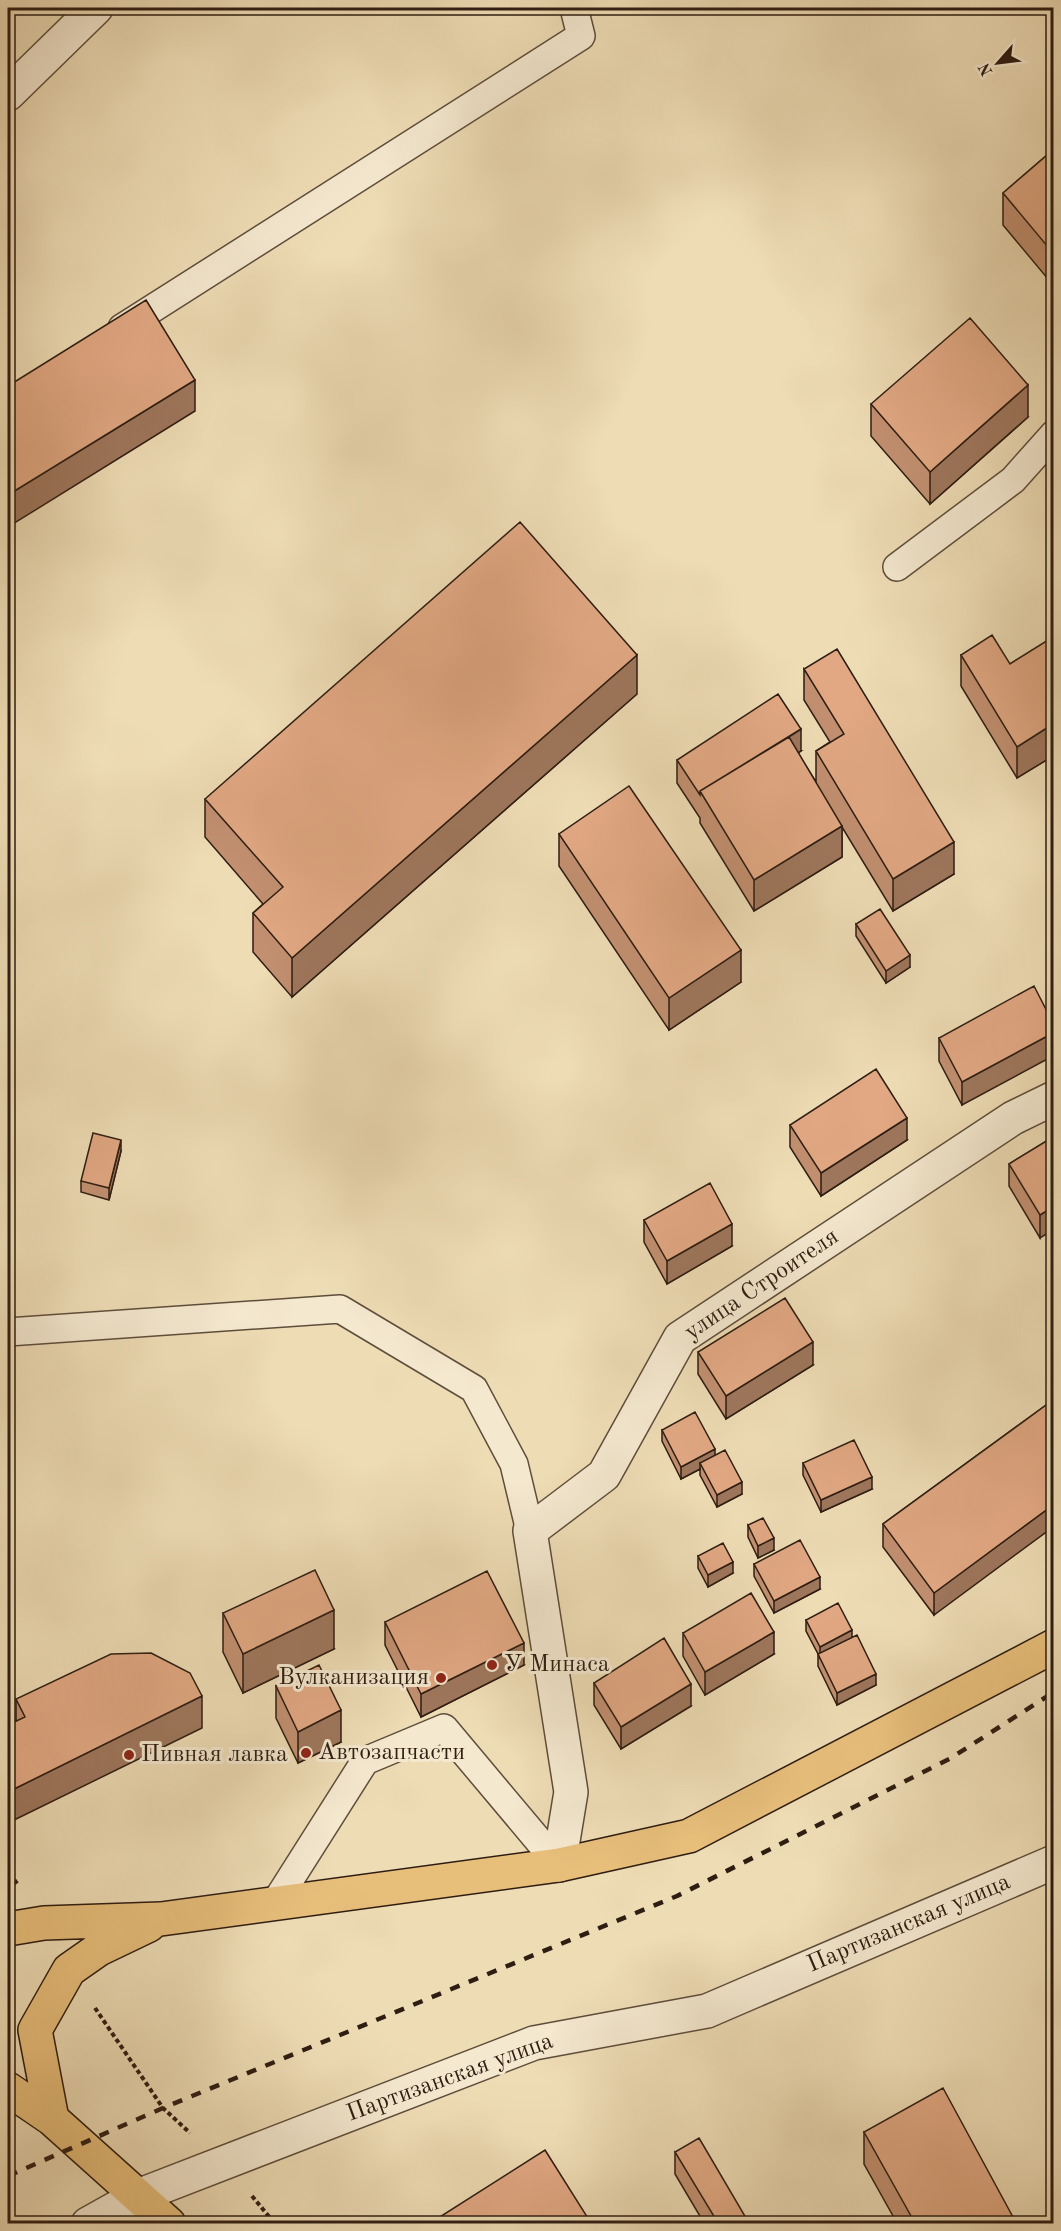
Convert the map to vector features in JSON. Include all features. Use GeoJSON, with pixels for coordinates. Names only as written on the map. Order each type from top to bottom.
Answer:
{"type":"FeatureCollection","features":[{"type":"Feature","properties":{"kind":"main road"},"geometry":{"type":"LineString","coordinates":[[8,1929],[44,1923],[161,1919],[275,1904],[559,1865],[689,1836],[1053,1646]]}},
{"type":"Feature","properties":{"kind":"main road"},"geometry":{"type":"LineString","coordinates":[[52,2119],[35,2030],[69,1970],[99,1949],[161,1919]]}},
{"type":"Feature","properties":{"kind":"main road"},"geometry":{"type":"LineString","coordinates":[[8,2089],[52,2119],[169,2223]]}},
{"type":"Feature","properties":{"kind":"street"},"geometry":{"type":"LineString","coordinates":[[8,94],[96,8]]}},
{"type":"Feature","properties":{"kind":"street","name":"улица Строителя"},"geometry":{"type":"LineString","coordinates":[[530,1531],[604,1475],[680,1338],[1013,1118],[1053,1098]]}},
{"type":"Feature","properties":{"kind":"street"},"geometry":{"type":"LineString","coordinates":[[530,1531],[571,1792],[559,1865]]}},
{"type":"Feature","properties":{"kind":"street","name":"Партизанская улица"},"geometry":{"type":"LineString","coordinates":[[88,2223],[138,2196],[534,2043],[707,2011],[1053,1862]]}},
{"type":"Feature","properties":{"kind":"lane"},"geometry":{"type":"LineString","coordinates":[[98,344],[581,36],[574,8]]}},
{"type":"Feature","properties":{"kind":"lane"},"geometry":{"type":"LineString","coordinates":[[897,567],[1013,480],[1053,434]]}},
{"type":"Feature","properties":{"kind":"lane"},"geometry":{"type":"LineString","coordinates":[[8,1332],[340,1309],[474,1389],[514,1464],[530,1531]]}},
{"type":"Feature","properties":{"kind":"lane"},"geometry":{"type":"LineString","coordinates":[[275,1904],[364,1761],[444,1728],[559,1865]]}},
{"type":"Feature","properties":{"kind":"path"},"geometry":{"type":"LineString","coordinates":[[8,1879],[13,1878],[44,1923]]}},
{"type":"Feature","properties":{"kind":"path"},"geometry":{"type":"LineString","coordinates":[[69,1970],[163,2108],[223,2162],[275,2223]]}},
{"type":"Feature","properties":{"kind":"building"},"geometry":{"type":"Polygon","coordinates":[[[1053,150],[1053,253],[1003,193],[1053,150]]]}},
{"type":"Feature","properties":{"kind":"building"},"geometry":{"type":"Polygon","coordinates":[[[146,300],[195,380],[8,495],[8,386],[146,300]]]}},
{"type":"Feature","properties":{"kind":"building"},"geometry":{"type":"Polygon","coordinates":[[[970,318],[1028,385],[930,472],[871,404],[970,318]]]}},
{"type":"Feature","properties":{"kind":"building"},"geometry":{"type":"Polygon","coordinates":[[[520,522],[637,655],[292,958],[253,913],[283,887],[205,799],[520,522]]]}},
{"type":"Feature","properties":{"kind":"building"},"geometry":{"type":"Polygon","coordinates":[[[992,635],[1010,664],[1053,637],[1053,724],[1017,747],[961,655],[992,635]]]}},
{"type":"Feature","properties":{"kind":"building"},"geometry":{"type":"Polygon","coordinates":[[[837,649],[954,842],[893,879],[816,751],[844,734],[804,669],[837,649]]]}},
{"type":"Feature","properties":{"kind":"building"},"geometry":{"type":"Polygon","coordinates":[[[778,694],[801,729],[700,791],[700,795],[677,760],[778,694]]]}},
{"type":"Feature","properties":{"kind":"building"},"geometry":{"type":"Polygon","coordinates":[[[789,737],[842,826],[754,880],[700,791],[789,737]]]}},
{"type":"Feature","properties":{"kind":"building"},"geometry":{"type":"Polygon","coordinates":[[[629,786],[741,950],[669,998],[559,834],[629,786]]]}},
{"type":"Feature","properties":{"kind":"building"},"geometry":{"type":"Polygon","coordinates":[[[880,909],[910,955],[886,971],[856,924],[880,909]]]}},
{"type":"Feature","properties":{"kind":"building"},"geometry":{"type":"Polygon","coordinates":[[[1034,986],[1053,1023],[1053,1033],[962,1082],[939,1038],[1034,986]]]}},
{"type":"Feature","properties":{"kind":"building"},"geometry":{"type":"Polygon","coordinates":[[[876,1069],[907,1118],[821,1173],[790,1125],[876,1069]]]}},
{"type":"Feature","properties":{"kind":"building"},"geometry":{"type":"Polygon","coordinates":[[[93,1133],[121,1140],[109,1188],[81,1181],[93,1133]]]}},
{"type":"Feature","properties":{"kind":"building"},"geometry":{"type":"Polygon","coordinates":[[[1053,1137],[1053,1207],[1040,1215],[1009,1164],[1053,1137]]]}},
{"type":"Feature","properties":{"kind":"building"},"geometry":{"type":"Polygon","coordinates":[[[710,1183],[732,1224],[667,1261],[644,1220],[710,1183]]]}},
{"type":"Feature","properties":{"kind":"building"},"geometry":{"type":"Polygon","coordinates":[[[785,1298],[813,1342],[726,1396],[698,1352],[785,1298]]]}},
{"type":"Feature","properties":{"kind":"building"},"geometry":{"type":"Polygon","coordinates":[[[1053,1400],[1053,1505],[934,1593],[883,1524],[1053,1400]]]}},
{"type":"Feature","properties":{"kind":"building"},"geometry":{"type":"Polygon","coordinates":[[[695,1412],[715,1449],[681,1467],[662,1430],[695,1412]]]}},
{"type":"Feature","properties":{"kind":"building"},"geometry":{"type":"Polygon","coordinates":[[[854,1440],[872,1477],[821,1500],[803,1463],[854,1440]]]}},
{"type":"Feature","properties":{"kind":"building"},"geometry":{"type":"Polygon","coordinates":[[[725,1450],[742,1482],[717,1495],[700,1463],[725,1450]]]}},
{"type":"Feature","properties":{"kind":"building"},"geometry":{"type":"Polygon","coordinates":[[[763,1518],[774,1538],[758,1546],[748,1525],[763,1518]]]}},
{"type":"Feature","properties":{"kind":"building"},"geometry":{"type":"Polygon","coordinates":[[[800,1540],[820,1577],[774,1601],[754,1564],[800,1540]]]}},
{"type":"Feature","properties":{"kind":"building"},"geometry":{"type":"Polygon","coordinates":[[[723,1543],[733,1562],[708,1575],[698,1556],[723,1543]]]}},
{"type":"Feature","properties":{"kind":"building"},"geometry":{"type":"Polygon","coordinates":[[[315,1570],[334,1610],[243,1654],[223,1613],[315,1570]]]}},
{"type":"Feature","properties":{"kind":"building"},"geometry":{"type":"Polygon","coordinates":[[[487,1571],[524,1643],[421,1694],[385,1622],[487,1571]]]}},
{"type":"Feature","properties":{"kind":"building"},"geometry":{"type":"Polygon","coordinates":[[[751,1593],[774,1632],[705,1672],[683,1633],[751,1593]]]}},
{"type":"Feature","properties":{"kind":"building"},"geometry":{"type":"Polygon","coordinates":[[[838,1603],[852,1630],[820,1647],[806,1620],[838,1603]]]}},
{"type":"Feature","properties":{"kind":"building"},"geometry":{"type":"Polygon","coordinates":[[[857,1635],[876,1674],[837,1693],[818,1654],[857,1635]]]}},
{"type":"Feature","properties":{"kind":"building"},"geometry":{"type":"Polygon","coordinates":[[[664,1638],[691,1684],[621,1727],[594,1683],[664,1638]]]}},
{"type":"Feature","properties":{"kind":"building"},"geometry":{"type":"Polygon","coordinates":[[[151,1653],[190,1673],[202,1696],[8,1792],[8,1725],[25,1717],[16,1699],[111,1654],[151,1653]]]}},
{"type":"Feature","properties":{"kind":"building"},"geometry":{"type":"Polygon","coordinates":[[[319,1665],[341,1710],[298,1732],[276,1686],[319,1665]]]}},
{"type":"Feature","properties":{"kind":"building"},"geometry":{"type":"Polygon","coordinates":[[[943,2088],[1014,2219],[1006,2223],[915,2223],[864,2132],[943,2088]]]}},
{"type":"Feature","properties":{"kind":"building"},"geometry":{"type":"Polygon","coordinates":[[[699,2138],[749,2223],[718,2223],[675,2152],[699,2138]]]}},
{"type":"Feature","properties":{"kind":"building"},"geometry":{"type":"Polygon","coordinates":[[[545,2150],[591,2223],[437,2223],[435,2220],[545,2150]]]}},
{"type":"Feature","properties":{"kind":"railway"},"geometry":{"type":"LineString","coordinates":[[8,2176],[163,2108],[677,1896],[951,1758],[1054,1692]]}},
{"type":"Feature","properties":{"kind":"place","name":"У Минаса"},"geometry":{"type":"Point","coordinates":[492,1665]}},
{"type":"Feature","properties":{"kind":"place","name":"Вулканизация"},"geometry":{"type":"Point","coordinates":[441,1678]}},
{"type":"Feature","properties":{"kind":"place","name":"Автозапчасти"},"geometry":{"type":"Point","coordinates":[306,1753]}},
{"type":"Feature","properties":{"kind":"place","name":"Пивная лавка"},"geometry":{"type":"Point","coordinates":[129,1755]}}]}
